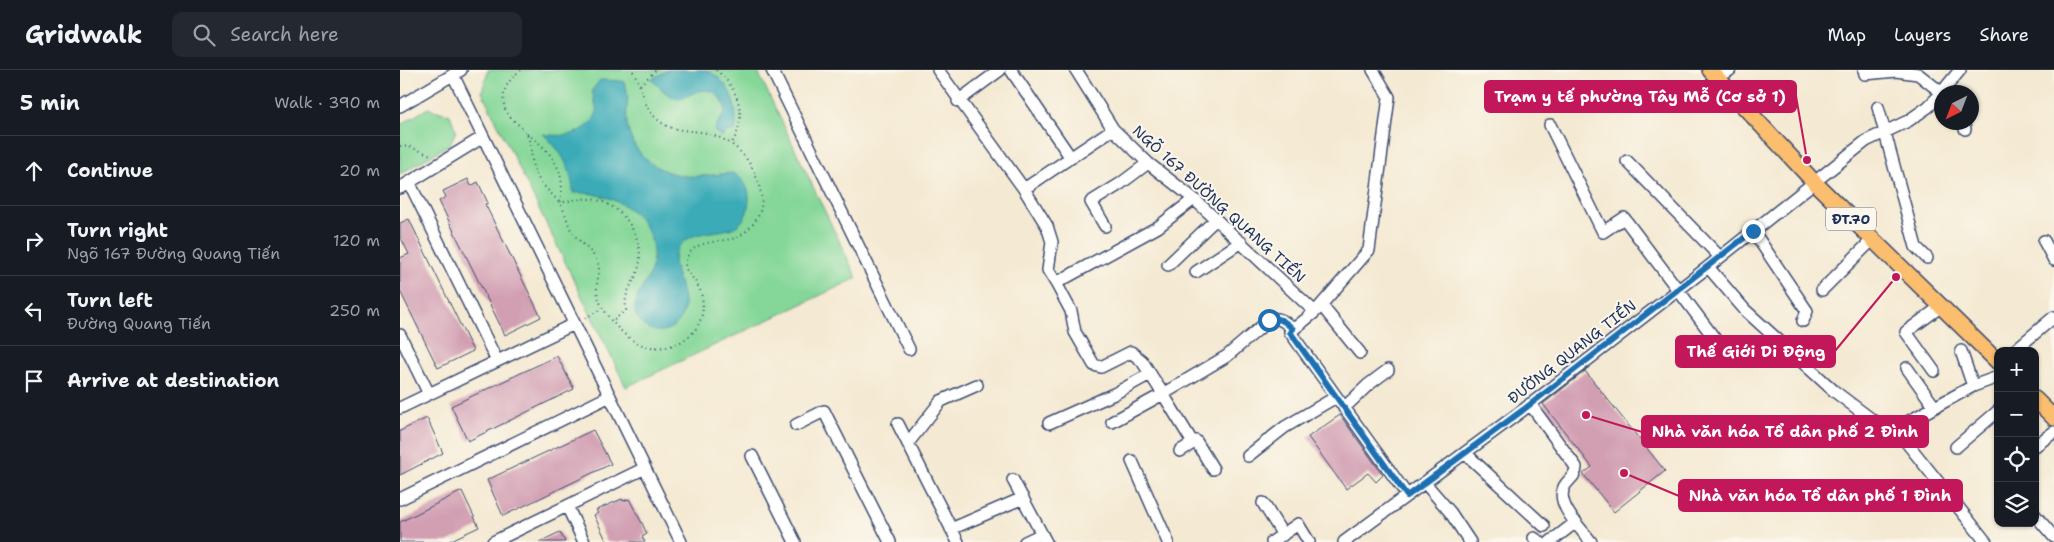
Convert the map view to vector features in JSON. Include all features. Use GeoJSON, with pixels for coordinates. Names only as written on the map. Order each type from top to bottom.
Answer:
{"type":"FeatureCollection","features":[{"type":"Feature","properties":{"kind":"main road","name":"ĐT.70"},"geometry":{"type":"LineString","coordinates":[[1719,73],[1815,183],[1994,358]]}},
{"type":"Feature","properties":{"kind":"main road"},"geometry":{"type":"LineString","coordinates":[[2039,403],[2054,418]]}},
{"type":"Feature","properties":{"kind":"street"},"geometry":{"type":"LineString","coordinates":[[772,70],[909,349]]}},
{"type":"Feature","properties":{"kind":"street"},"geometry":{"type":"LineString","coordinates":[[938,70],[958,101],[1024,190],[1047,226],[1052,242],[1048,270],[1071,311],[1076,332],[1094,365],[1101,367],[1131,352],[1142,362],[1192,443]]}},
{"type":"Feature","properties":{"kind":"street"},"geometry":{"type":"LineString","coordinates":[[958,101],[1000,70]]}},
{"type":"Feature","properties":{"kind":"street"},"geometry":{"type":"LineString","coordinates":[[1011,70],[1071,158]]}},
{"type":"Feature","properties":{"kind":"street","name":"NGÕ 167 ĐƯỜNG QUANG TIẾN"},"geometry":{"type":"LineString","coordinates":[[1076,70],[1113,129],[1148,163],[1194,199],[1319,309],[1360,353]]}},
{"type":"Feature","properties":{"kind":"street"},"geometry":{"type":"LineString","coordinates":[[1372,70],[1389,97],[1369,250],[1319,309],[1290,332],[1407,496]]}},
{"type":"Feature","properties":{"kind":"street"},"geometry":{"type":"LineString","coordinates":[[1864,70],[1865,74],[1896,71],[1918,72],[1937,85]]}},
{"type":"Feature","properties":{"kind":"street","name":"ĐƯỜNG QUANG TIẾN"},"geometry":{"type":"LineString","coordinates":[[1950,85],[1960,70]]}},
{"type":"Feature","properties":{"kind":"street"},"geometry":{"type":"LineString","coordinates":[[400,106],[457,73],[483,137],[680,542]]}},
{"type":"Feature","properties":{"kind":"street","name":"ĐƯỜNG QUANG TIẾN"},"geometry":{"type":"LineString","coordinates":[[1344,542],[1564,380],[1866,141],[1885,133],[1934,102]]}},
{"type":"Feature","properties":{"kind":"street"},"geometry":{"type":"LineString","coordinates":[[1878,107],[1916,247],[1927,258]]}},
{"type":"Feature","properties":{"kind":"street"},"geometry":{"type":"LineString","coordinates":[[1550,126],[1603,232],[1624,218],[1727,355]]}},
{"type":"Feature","properties":{"kind":"street"},"geometry":{"type":"LineString","coordinates":[[1024,190],[1113,129]]}},
{"type":"Feature","properties":{"kind":"street"},"geometry":{"type":"LineString","coordinates":[[483,137],[405,185],[497,361]]}},
{"type":"Feature","properties":{"kind":"street"},"geometry":{"type":"LineString","coordinates":[[1627,161],[1720,257]]}},
{"type":"Feature","properties":{"kind":"street"},"geometry":{"type":"LineString","coordinates":[[1106,226],[1091,202],[1120,184],[1148,163]]}},
{"type":"Feature","properties":{"kind":"street"},"geometry":{"type":"LineString","coordinates":[[1056,283],[1158,227],[1194,199]]}},
{"type":"Feature","properties":{"kind":"street"},"geometry":{"type":"LineString","coordinates":[[1168,265],[1216,219]]}},
{"type":"Feature","properties":{"kind":"street"},"geometry":{"type":"LineString","coordinates":[[1753,231],[1807,312],[1803,321]]}},
{"type":"Feature","properties":{"kind":"street"},"geometry":{"type":"LineString","coordinates":[[1822,290],[1872,240]]}},
{"type":"Feature","properties":{"kind":"street"},"geometry":{"type":"LineString","coordinates":[[2044,241],[2054,260]]}},
{"type":"Feature","properties":{"kind":"street"},"geometry":{"type":"LineString","coordinates":[[1196,272],[1241,242]]}},
{"type":"Feature","properties":{"kind":"street"},"geometry":{"type":"LineString","coordinates":[[1708,267],[1745,310],[1834,391],[1875,422],[1887,426],[1904,424],[1973,386],[1994,378]]}},
{"type":"Feature","properties":{"kind":"street"},"geometry":{"type":"LineString","coordinates":[[1934,371],[1906,332],[1940,307]]}},
{"type":"Feature","properties":{"kind":"street"},"geometry":{"type":"LineString","coordinates":[[1112,422],[1227,356],[1269,320],[1281,319],[1293,329]]}},
{"type":"Feature","properties":{"kind":"street"},"geometry":{"type":"LineString","coordinates":[[2019,347],[2051,323]]}},
{"type":"Feature","properties":{"kind":"street"},"geometry":{"type":"LineString","coordinates":[[400,408],[574,324]]}},
{"type":"Feature","properties":{"kind":"street"},"geometry":{"type":"LineString","coordinates":[[400,335],[428,394]]}},
{"type":"Feature","properties":{"kind":"street"},"geometry":{"type":"LineString","coordinates":[[1961,351],[1973,386]]}},
{"type":"Feature","properties":{"kind":"street"},"geometry":{"type":"LineString","coordinates":[[1907,368],[1934,406]]}},
{"type":"Feature","properties":{"kind":"street"},"geometry":{"type":"LineString","coordinates":[[1344,408],[1368,385],[1388,370]]}},
{"type":"Feature","properties":{"kind":"street"},"geometry":{"type":"LineString","coordinates":[[1049,423],[1114,394],[1150,374]]}},
{"type":"Feature","properties":{"kind":"street"},"geometry":{"type":"LineString","coordinates":[[908,443],[942,401],[977,385]]}},
{"type":"Feature","properties":{"kind":"street"},"geometry":{"type":"LineString","coordinates":[[400,499],[610,396]]}},
{"type":"Feature","properties":{"kind":"street"},"geometry":{"type":"LineString","coordinates":[[1248,456],[1285,427],[1336,397]]}},
{"type":"Feature","properties":{"kind":"street"},"geometry":{"type":"LineString","coordinates":[[1530,404],[1576,467],[1579,476],[1566,484],[1562,495],[1566,508],[1591,542]]}},
{"type":"Feature","properties":{"kind":"street"},"geometry":{"type":"LineString","coordinates":[[796,426],[824,411],[890,542]]}},
{"type":"Feature","properties":{"kind":"street"},"geometry":{"type":"LineString","coordinates":[[1956,448],[1994,415]]}},
{"type":"Feature","properties":{"kind":"street"},"geometry":{"type":"LineString","coordinates":[[898,424],[958,542]]}},
{"type":"Feature","properties":{"kind":"street"},"geometry":{"type":"LineString","coordinates":[[1904,424],[1907,443],[1986,542]]}},
{"type":"Feature","properties":{"kind":"street"},"geometry":{"type":"LineString","coordinates":[[2039,443],[2054,432]]}},
{"type":"Feature","properties":{"kind":"street"},"geometry":{"type":"LineString","coordinates":[[1180,451],[1196,441],[1213,469]]}},
{"type":"Feature","properties":{"kind":"street"},"geometry":{"type":"LineString","coordinates":[[1466,452],[1544,526]]}},
{"type":"Feature","properties":{"kind":"street"},"geometry":{"type":"LineString","coordinates":[[752,456],[795,542]]}},
{"type":"Feature","properties":{"kind":"street"},"geometry":{"type":"LineString","coordinates":[[1132,460],[1168,542]]}},
{"type":"Feature","properties":{"kind":"street"},"geometry":{"type":"LineString","coordinates":[[498,541],[645,468]]}},
{"type":"Feature","properties":{"kind":"street"},"geometry":{"type":"LineString","coordinates":[[1013,480],[1044,538],[1025,542]]}},
{"type":"Feature","properties":{"kind":"street"},"geometry":{"type":"LineString","coordinates":[[1425,482],[1458,523],[1470,542]]}},
{"type":"Feature","properties":{"kind":"street"},"geometry":{"type":"LineString","coordinates":[[951,529],[1024,498]]}},
{"type":"Feature","properties":{"kind":"street"},"geometry":{"type":"LineString","coordinates":[[1263,503],[1283,535]]}},
{"type":"Feature","properties":{"kind":"street"},"geometry":{"type":"LineString","coordinates":[[567,506],[584,542]]}},
{"type":"Feature","properties":{"kind":"street"},"geometry":{"type":"LineString","coordinates":[[2039,520],[2054,537]]}},
{"type":"Feature","properties":{"kind":"street"},"geometry":{"type":"LineString","coordinates":[[1550,542],[1576,522]]}},
{"type":"Feature","properties":{"kind":"street"},"geometry":{"type":"LineString","coordinates":[[1272,542],[1298,524],[1309,542]]}},
{"type":"Feature","properties":{"kind":"path"},"geometry":{"type":"LineString","coordinates":[[521,70],[507,83],[504,105],[507,113],[547,151],[560,171],[563,192],[559,203]]}},
{"type":"Feature","properties":{"kind":"path"},"geometry":{"type":"LineString","coordinates":[[527,134],[533,154],[536,177],[559,203],[572,232],[598,262],[600,274],[597,292],[603,308],[613,321],[638,345],[653,348],[675,345],[693,332],[700,322],[703,310],[702,296],[696,282],[685,268],[689,254],[696,247],[705,243],[732,239],[744,233],[754,224],[762,210],[762,196],[750,164],[732,143],[701,132],[668,127],[647,109],[640,86],[632,70]]}},
{"type":"Feature","properties":{"kind":"path"},"geometry":{"type":"LineString","coordinates":[[640,86],[656,70]]}},
{"type":"Feature","properties":{"kind":"path"},"geometry":{"type":"LineString","coordinates":[[716,70],[732,86],[738,98],[740,123],[732,143]]}},
{"type":"Feature","properties":{"kind":"path"},"geometry":{"type":"LineString","coordinates":[[400,146],[410,147],[444,161]]}},
{"type":"Feature","properties":{"kind":"path"},"geometry":{"type":"LineString","coordinates":[[559,203],[592,199],[606,203],[624,216],[637,239],[640,250],[636,277],[626,293],[626,310],[613,321]]}},
{"type":"Feature","properties":{"kind":"path"},"geometry":{"type":"LineString","coordinates":[[574,324],[603,308]]}},
{"type":"Feature","properties":{"kind":"green space"},"geometry":{"type":"Polygon","coordinates":[[[488,70],[757,70],[857,278],[626,387],[482,92],[488,70]]]}},
{"type":"Feature","properties":{"kind":"green space"},"geometry":{"type":"Polygon","coordinates":[[[428,108],[450,115],[456,131],[450,144],[400,174],[400,125],[428,108]]]}},
{"type":"Feature","properties":{"kind":"water"},"geometry":{"type":"Polygon","coordinates":[[[668,70],[704,70],[721,80],[727,87],[734,104],[736,113],[735,132],[727,131],[722,137],[714,131],[725,109],[721,99],[714,92],[704,90],[685,97],[673,97],[663,91],[651,79],[668,70]]]}},
{"type":"Feature","properties":{"kind":"water"},"geometry":{"type":"Polygon","coordinates":[[[600,80],[623,81],[627,91],[627,122],[630,134],[635,146],[651,163],[674,174],[686,176],[733,173],[743,181],[747,188],[749,200],[746,215],[740,224],[721,231],[687,239],[678,248],[675,266],[683,295],[683,314],[673,327],[665,330],[656,331],[648,328],[641,323],[635,312],[637,298],[651,270],[653,252],[650,237],[643,223],[633,212],[620,203],[589,193],[573,193],[568,167],[560,153],[543,134],[567,135],[582,130],[588,125],[597,112],[592,90],[600,80]]]}},
{"type":"Feature","properties":{"kind":"building"},"geometry":{"type":"Polygon","coordinates":[[[468,179],[471,186],[478,182],[488,203],[485,204],[541,317],[505,335],[439,201],[446,197],[443,191],[468,179]]]}},
{"type":"Feature","properties":{"kind":"building"},"geometry":{"type":"Polygon","coordinates":[[[409,219],[473,351],[438,368],[400,291],[400,258],[409,254],[400,236],[400,223],[409,219]]]}},
{"type":"Feature","properties":{"kind":"building"},"geometry":{"type":"Polygon","coordinates":[[[557,356],[574,389],[468,441],[451,406],[557,356]]]}},
{"type":"Feature","properties":{"kind":"building"},"geometry":{"type":"Polygon","coordinates":[[[1585,371],[1665,471],[1614,512],[1583,474],[1592,467],[1543,404],[1585,371]]]}},
{"type":"Feature","properties":{"kind":"building"},"geometry":{"type":"Polygon","coordinates":[[[1340,415],[1383,475],[1376,482],[1368,473],[1346,489],[1308,437],[1340,415]]]}},
{"type":"Feature","properties":{"kind":"building"},"geometry":{"type":"Polygon","coordinates":[[[427,418],[443,453],[400,475],[400,431],[427,418]]]}},
{"type":"Feature","properties":{"kind":"building"},"geometry":{"type":"Polygon","coordinates":[[[593,430],[611,464],[503,516],[487,480],[593,430]]]}},
{"type":"Feature","properties":{"kind":"building"},"geometry":{"type":"Polygon","coordinates":[[[462,491],[479,527],[447,542],[400,542],[400,522],[462,491]]]}},
{"type":"Feature","properties":{"kind":"building"},"geometry":{"type":"Polygon","coordinates":[[[622,499],[623,501],[629,499],[642,523],[647,534],[642,537],[645,542],[607,542],[594,515],[598,513],[596,510],[622,499]]]}},
{"type":"Feature","properties":{"kind":"building"},"geometry":{"type":"Polygon","coordinates":[[[560,532],[565,542],[539,542],[560,532]]]}},
{"type":"Feature","properties":{"kind":"place","name":"Trạm y tế phường Tây Mỗ (Cơ sở 1)"},"geometry":{"type":"Point","coordinates":[1807,160]}},
{"type":"Feature","properties":{"kind":"place","name":"Thế Giới Di Động"},"geometry":{"type":"Point","coordinates":[1896,277]}},
{"type":"Feature","properties":{"kind":"place","name":"Nhà văn hóa Tổ dân phố 2 Đình"},"geometry":{"type":"Point","coordinates":[1586,415]}},
{"type":"Feature","properties":{"kind":"place","name":"Nhà văn hóa Tổ dân phố 1 Đình"},"geometry":{"type":"Point","coordinates":[1624,473]}},
{"type":"Feature","properties":{"kind":"route"},"geometry":{"type":"LineString","coordinates":[[1269,320],[1281,319],[1293,329],[1290,332],[1407,496],[1523,410],[1753,231]]}}]}
